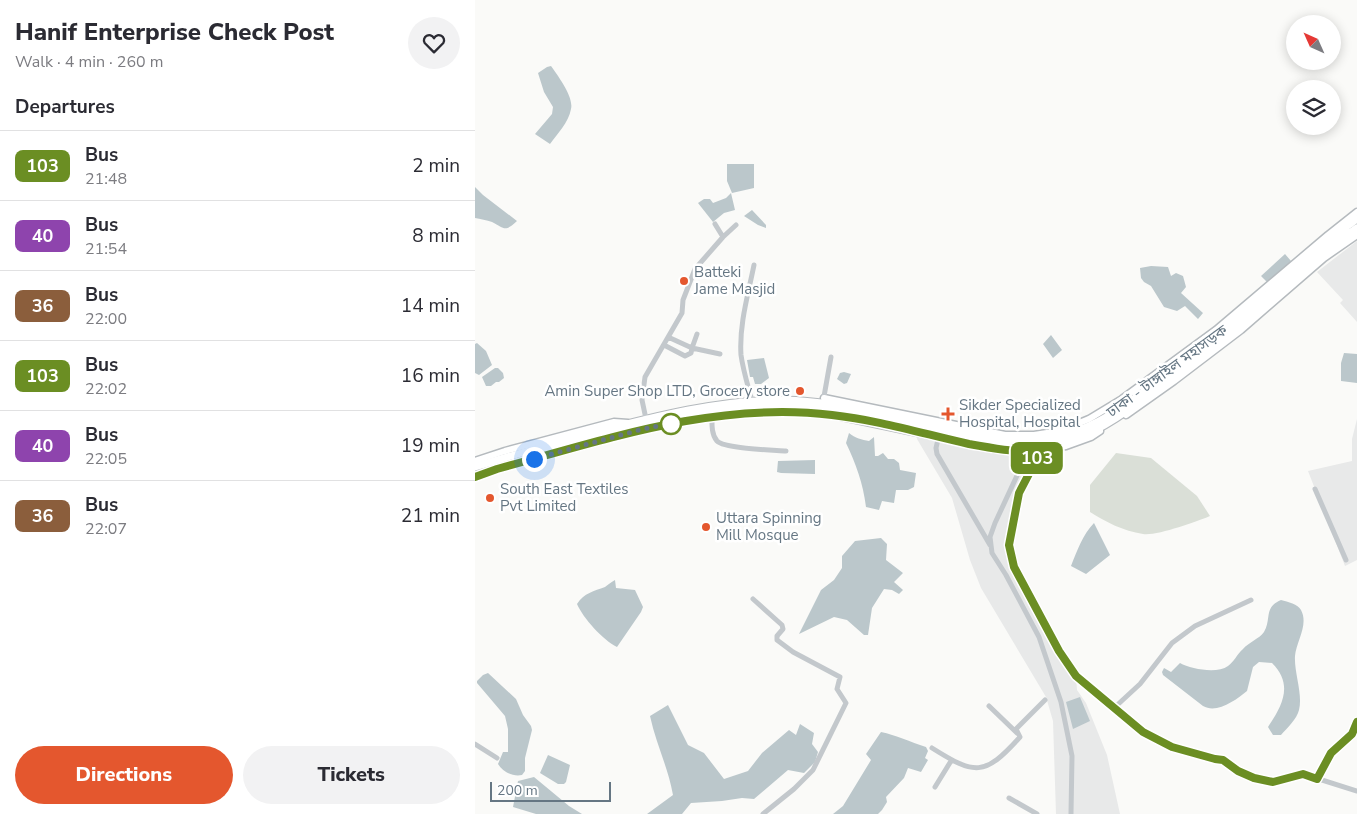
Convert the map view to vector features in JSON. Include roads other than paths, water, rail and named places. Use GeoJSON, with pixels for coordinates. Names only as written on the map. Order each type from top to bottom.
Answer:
{"type":"FeatureCollection","features":[{"type":"Feature","properties":{"kind":"highway","name":"ঢাকা - টাঙ্গাইল মহাসড়ক"},"geometry":{"type":"LineString","coordinates":[[475,472],[517,458],[627,429],[645,419],[752,401],[823,400],[986,437],[1011,440],[1053,437],[1081,430],[1110,414],[1150,386],[1229,325],[1357,219]]}},
{"type":"Feature","properties":{"kind":"highway","name":"ঢাকা - টাঙ্গাইল মহাসড়ক"},"geometry":{"type":"LineString","coordinates":[[475,467],[517,453],[673,418],[712,414],[754,406],[801,406],[843,412],[939,435],[997,444],[1026,446],[1055,444],[1086,434],[1132,407],[1262,310],[1332,246],[1357,228]]}},
{"type":"Feature","properties":{"kind":"main road"},"geometry":{"type":"LineString","coordinates":[[823,400],[1005,435],[1034,435],[1073,427],[1122,399],[1216,330],[1357,212]]}},
{"type":"Feature","properties":{"kind":"main road"},"geometry":{"type":"LineString","coordinates":[[939,435],[995,449],[1028,452],[1066,446],[1091,437],[1133,411],[1174,382],[1325,258],[1357,235]]}},
{"type":"Feature","properties":{"kind":"main road"},"geometry":{"type":"LineString","coordinates":[[475,461],[505,451],[614,422],[627,429]]}},
{"type":"Feature","properties":{"kind":"main road"},"geometry":{"type":"LineString","coordinates":[[475,477],[627,429]]}},
{"type":"Feature","properties":{"kind":"street"},"geometry":{"type":"LineString","coordinates":[[715,224],[723,237]]}},
{"type":"Feature","properties":{"kind":"street"},"geometry":{"type":"LineString","coordinates":[[645,419],[642,400],[645,377],[683,313],[683,300],[695,269],[736,225]]}},
{"type":"Feature","properties":{"kind":"street"},"geometry":{"type":"LineString","coordinates":[[752,401],[741,356],[741,338],[743,315],[754,265]]}},
{"type":"Feature","properties":{"kind":"street"},"geometry":{"type":"LineString","coordinates":[[664,345],[685,356],[691,353],[697,334]]}},
{"type":"Feature","properties":{"kind":"street"},"geometry":{"type":"LineString","coordinates":[[668,337],[692,348],[720,354]]}},
{"type":"Feature","properties":{"kind":"street"},"geometry":{"type":"LineString","coordinates":[[823,400],[831,357]]}},
{"type":"Feature","properties":{"kind":"street"},"geometry":{"type":"LineString","coordinates":[[712,414],[712,429],[716,440],[725,446],[786,451]]}},
{"type":"Feature","properties":{"kind":"street"},"geometry":{"type":"LineString","coordinates":[[939,435],[937,454],[991,546]]}},
{"type":"Feature","properties":{"kind":"street"},"geometry":{"type":"LineString","coordinates":[[1041,451],[1019,493],[1016,503],[1009,539],[1011,559],[1016,572],[1059,651],[1076,676],[1143,732],[1172,747],[1223,760],[1238,771],[1254,778],[1273,782],[1303,774],[1357,791]]}},
{"type":"Feature","properties":{"kind":"street"},"geometry":{"type":"LineString","coordinates":[[1028,452],[995,523],[990,537],[991,546],[992,553],[1039,637],[1061,702],[1072,756],[1071,814]]}},
{"type":"Feature","properties":{"kind":"street"},"geometry":{"type":"LineString","coordinates":[[1315,490],[1346,560]]}},
{"type":"Feature","properties":{"kind":"street"},"geometry":{"type":"LineString","coordinates":[[753,599],[782,625],[783,629],[777,636],[777,640],[793,652],[840,677],[837,689],[846,703],[813,770],[795,789],[763,814]]}},
{"type":"Feature","properties":{"kind":"street"},"geometry":{"type":"LineString","coordinates":[[1113,708],[1140,684],[1172,643],[1195,626],[1251,600]]}},
{"type":"Feature","properties":{"kind":"street"},"geometry":{"type":"LineString","coordinates":[[932,748],[967,767],[983,768],[1006,752],[1019,738],[1016,729],[1020,723],[1045,700]]}},
{"type":"Feature","properties":{"kind":"street"},"geometry":{"type":"LineString","coordinates":[[989,706],[1017,733]]}},
{"type":"Feature","properties":{"kind":"street"},"geometry":{"type":"LineString","coordinates":[[1317,779],[1331,753],[1352,734],[1357,722]]}},
{"type":"Feature","properties":{"kind":"street"},"geometry":{"type":"LineString","coordinates":[[475,744],[497,758]]}},
{"type":"Feature","properties":{"kind":"street"},"geometry":{"type":"LineString","coordinates":[[935,787],[951,760]]}},
{"type":"Feature","properties":{"kind":"street"},"geometry":{"type":"LineString","coordinates":[[1009,798],[1037,814]]}},
{"type":"Feature","properties":{"kind":"place","name":"Batteki Jame Masjid"},"geometry":{"type":"Point","coordinates":[684,281]}},
{"type":"Feature","properties":{"kind":"place","name":"Amin Super Shop LTD, Grocery store"},"geometry":{"type":"Point","coordinates":[800,391]}},
{"type":"Feature","properties":{"kind":"place","name":"Sikder Specialized Hospital, Hospital"},"geometry":{"type":"Point","coordinates":[948,414]}},
{"type":"Feature","properties":{"kind":"place","name":"South East Textiles Pvt Limited"},"geometry":{"type":"Point","coordinates":[490,498]}},
{"type":"Feature","properties":{"kind":"place","name":"Uttara Spinning Mill Mosque"},"geometry":{"type":"Point","coordinates":[706,527]}}]}
